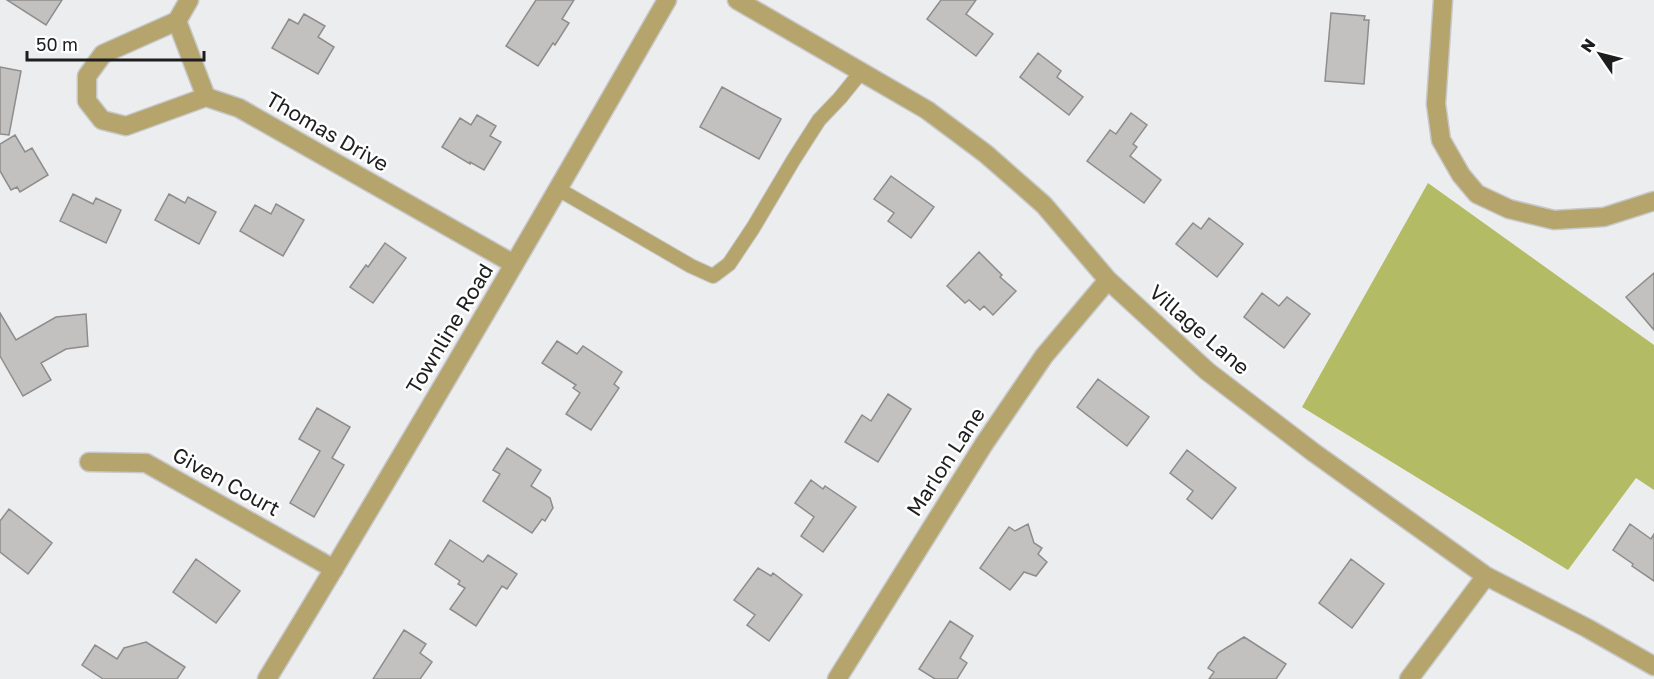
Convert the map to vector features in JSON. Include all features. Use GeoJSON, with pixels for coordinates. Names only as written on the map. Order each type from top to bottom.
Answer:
{"type":"FeatureCollection","features":[{"type":"Feature","properties":{"kind":"street"},"geometry":{"type":"LineString","coordinates":[[177,21],[206,98],[126,126],[102,120],[87,101],[87,76],[103,54],[177,21],[189,0]]}},
{"type":"Feature","properties":{"kind":"street","name":"Townline Road"},"geometry":{"type":"LineString","coordinates":[[267,679],[514,264],[667,0]]}},
{"type":"Feature","properties":{"kind":"street","name":"Village Lane"},"geometry":{"type":"LineString","coordinates":[[737,0],[927,110],[986,154],[1044,205],[1108,280],[1207,371],[1313,452],[1486,576],[1587,628],[1654,666]]}},
{"type":"Feature","properties":{"kind":"street"},"geometry":{"type":"LineString","coordinates":[[1443,0],[1436,104],[1441,140],[1461,175],[1477,194],[1509,209],[1554,220],[1604,217],[1654,201]]}},
{"type":"Feature","properties":{"kind":"street","name":"Thomas Drive"},"geometry":{"type":"LineString","coordinates":[[206,98],[239,108],[514,264]]}},
{"type":"Feature","properties":{"kind":"street","name":"Marlon Lane"},"geometry":{"type":"LineString","coordinates":[[837,679],[984,444],[1044,356],[1108,280]]}},
{"type":"Feature","properties":{"kind":"street","name":"Given Court"},"geometry":{"type":"LineString","coordinates":[[89,462],[146,463],[334,569]]}},
{"type":"Feature","properties":{"kind":"street"},"geometry":{"type":"LineString","coordinates":[[1409,679],[1486,576]]}},
{"type":"Feature","properties":{"kind":"lane"},"geometry":{"type":"LineString","coordinates":[[558,189],[691,266],[713,276],[729,264],[819,120],[840,99],[861,72]]}},
{"type":"Feature","properties":{"kind":"green space"},"geometry":{"type":"Polygon","coordinates":[[[1428,183],[1654,345],[1654,490],[1636,478],[1568,570],[1302,407],[1428,183]]]}},
{"type":"Feature","properties":{"kind":"building"},"geometry":{"type":"Polygon","coordinates":[[[7,0],[62,0],[46,25],[7,0]]]}},
{"type":"Feature","properties":{"kind":"building"},"geometry":{"type":"Polygon","coordinates":[[[536,0],[574,0],[562,19],[569,23],[538,66],[506,46],[536,0]]]}},
{"type":"Feature","properties":{"kind":"building"},"geometry":{"type":"Polygon","coordinates":[[[941,0],[976,0],[966,14],[993,34],[976,56],[927,19],[941,0]]]}},
{"type":"Feature","properties":{"kind":"building"},"geometry":{"type":"Polygon","coordinates":[[[1331,13],[1365,16],[1364,20],[1369,20],[1364,84],[1325,81],[1331,13]]]}},
{"type":"Feature","properties":{"kind":"building"},"geometry":{"type":"Polygon","coordinates":[[[304,14],[325,26],[318,37],[334,47],[318,74],[272,48],[289,19],[298,24],[304,14]]]}},
{"type":"Feature","properties":{"kind":"building"},"geometry":{"type":"Polygon","coordinates":[[[1038,53],[1061,71],[1057,77],[1083,97],[1069,115],[1020,77],[1038,53]]]}},
{"type":"Feature","properties":{"kind":"building"},"geometry":{"type":"Polygon","coordinates":[[[0,67],[21,71],[9,135],[0,134],[0,67]]]}},
{"type":"Feature","properties":{"kind":"building"},"geometry":{"type":"Polygon","coordinates":[[[722,87],[781,119],[759,159],[700,127],[722,87]]]}},
{"type":"Feature","properties":{"kind":"building"},"geometry":{"type":"Polygon","coordinates":[[[1131,113],[1147,125],[1133,144],[1137,147],[1130,156],[1161,180],[1144,203],[1087,161],[1110,130],[1116,134],[1131,113]]]}},
{"type":"Feature","properties":{"kind":"building"},"geometry":{"type":"Polygon","coordinates":[[[477,115],[496,126],[490,136],[501,142],[484,170],[442,147],[460,118],[471,125],[477,115]]]}},
{"type":"Feature","properties":{"kind":"building"},"geometry":{"type":"Polygon","coordinates":[[[15,135],[25,152],[32,148],[48,175],[20,192],[17,187],[11,190],[0,171],[0,144],[15,135]]]}},
{"type":"Feature","properties":{"kind":"building"},"geometry":{"type":"Polygon","coordinates":[[[891,176],[934,207],[911,238],[888,221],[894,213],[874,199],[891,176]]]}},
{"type":"Feature","properties":{"kind":"building"},"geometry":{"type":"Polygon","coordinates":[[[73,194],[93,204],[96,198],[121,210],[106,243],[60,221],[73,194]]]}},
{"type":"Feature","properties":{"kind":"building"},"geometry":{"type":"Polygon","coordinates":[[[169,194],[185,203],[188,197],[216,212],[199,244],[155,220],[169,194]]]}},
{"type":"Feature","properties":{"kind":"building"},"geometry":{"type":"Polygon","coordinates":[[[276,204],[304,220],[283,256],[240,231],[255,205],[271,214],[276,204]]]}},
{"type":"Feature","properties":{"kind":"building"},"geometry":{"type":"Polygon","coordinates":[[[1209,218],[1243,244],[1217,277],[1176,244],[1193,223],[1201,229],[1209,218]]]}},
{"type":"Feature","properties":{"kind":"building"},"geometry":{"type":"Polygon","coordinates":[[[385,243],[406,258],[373,303],[350,287],[385,243]]]}},
{"type":"Feature","properties":{"kind":"building"},"geometry":{"type":"Polygon","coordinates":[[[979,252],[1002,275],[1000,277],[1016,291],[993,315],[984,306],[980,310],[969,300],[965,303],[947,286],[979,252]]]}},
{"type":"Feature","properties":{"kind":"building"},"geometry":{"type":"Polygon","coordinates":[[[1654,273],[1654,330],[1626,297],[1654,273]]]}},
{"type":"Feature","properties":{"kind":"building"},"geometry":{"type":"Polygon","coordinates":[[[1262,293],[1279,306],[1287,297],[1310,314],[1284,348],[1244,317],[1262,293]]]}},
{"type":"Feature","properties":{"kind":"building"},"geometry":{"type":"Polygon","coordinates":[[[0,313],[16,340],[56,317],[86,314],[88,346],[66,349],[41,363],[51,380],[23,396],[0,356],[0,313]]]}},
{"type":"Feature","properties":{"kind":"building"},"geometry":{"type":"Polygon","coordinates":[[[557,341],[577,354],[583,346],[622,372],[614,384],[619,388],[591,430],[566,414],[580,393],[573,388],[576,385],[542,363],[557,341]]]}},
{"type":"Feature","properties":{"kind":"building"},"geometry":{"type":"Polygon","coordinates":[[[1098,379],[1149,417],[1127,446],[1077,407],[1098,379]]]}},
{"type":"Feature","properties":{"kind":"building"},"geometry":{"type":"Polygon","coordinates":[[[888,394],[911,409],[878,462],[845,442],[862,415],[871,421],[888,394]]]}},
{"type":"Feature","properties":{"kind":"building"},"geometry":{"type":"Polygon","coordinates":[[[317,408],[350,427],[332,458],[344,465],[314,517],[290,503],[320,451],[299,439],[317,408]]]}},
{"type":"Feature","properties":{"kind":"building"},"geometry":{"type":"Polygon","coordinates":[[[507,448],[541,470],[531,486],[550,498],[553,508],[545,521],[542,519],[532,533],[483,501],[500,474],[493,470],[507,448]]]}},
{"type":"Feature","properties":{"kind":"building"},"geometry":{"type":"Polygon","coordinates":[[[1187,450],[1236,488],[1212,519],[1187,499],[1193,491],[1170,473],[1187,450]]]}},
{"type":"Feature","properties":{"kind":"building"},"geometry":{"type":"Polygon","coordinates":[[[811,480],[823,489],[825,486],[856,507],[823,552],[801,536],[814,517],[795,503],[811,480]]]}},
{"type":"Feature","properties":{"kind":"building"},"geometry":{"type":"Polygon","coordinates":[[[9,509],[52,543],[28,574],[0,552],[0,521],[9,509]]]}},
{"type":"Feature","properties":{"kind":"building"},"geometry":{"type":"Polygon","coordinates":[[[1028,524],[1034,543],[1042,548],[1038,554],[1047,562],[1036,576],[1024,572],[1010,590],[980,568],[1009,527],[1015,531],[1028,524]]]}},
{"type":"Feature","properties":{"kind":"building"},"geometry":{"type":"Polygon","coordinates":[[[1630,524],[1651,539],[1654,534],[1654,581],[1613,550],[1630,524]]]}},
{"type":"Feature","properties":{"kind":"building"},"geometry":{"type":"Polygon","coordinates":[[[450,540],[483,562],[488,555],[517,574],[507,589],[502,586],[476,626],[450,609],[465,588],[458,584],[460,581],[435,564],[450,540]]]}},
{"type":"Feature","properties":{"kind":"building"},"geometry":{"type":"Polygon","coordinates":[[[196,559],[240,591],[216,623],[173,592],[196,559]]]}},
{"type":"Feature","properties":{"kind":"building"},"geometry":{"type":"Polygon","coordinates":[[[1351,559],[1384,584],[1352,628],[1319,603],[1351,559]]]}},
{"type":"Feature","properties":{"kind":"building"},"geometry":{"type":"Polygon","coordinates":[[[758,568],[771,576],[773,573],[802,595],[769,641],[747,625],[755,615],[734,600],[758,568]]]}},
{"type":"Feature","properties":{"kind":"building"},"geometry":{"type":"Polygon","coordinates":[[[950,621],[973,636],[960,658],[967,663],[957,679],[935,679],[919,669],[950,621]]]}},
{"type":"Feature","properties":{"kind":"building"},"geometry":{"type":"Polygon","coordinates":[[[404,630],[426,644],[420,653],[432,662],[420,679],[373,679],[404,630]]]}},
{"type":"Feature","properties":{"kind":"building"},"geometry":{"type":"Polygon","coordinates":[[[1244,637],[1286,664],[1276,679],[1209,679],[1214,672],[1208,668],[1218,653],[1244,637]]]}},
{"type":"Feature","properties":{"kind":"building"},"geometry":{"type":"Polygon","coordinates":[[[146,642],[185,667],[177,679],[103,679],[82,665],[95,645],[117,659],[124,648],[146,642]]]}}]}
